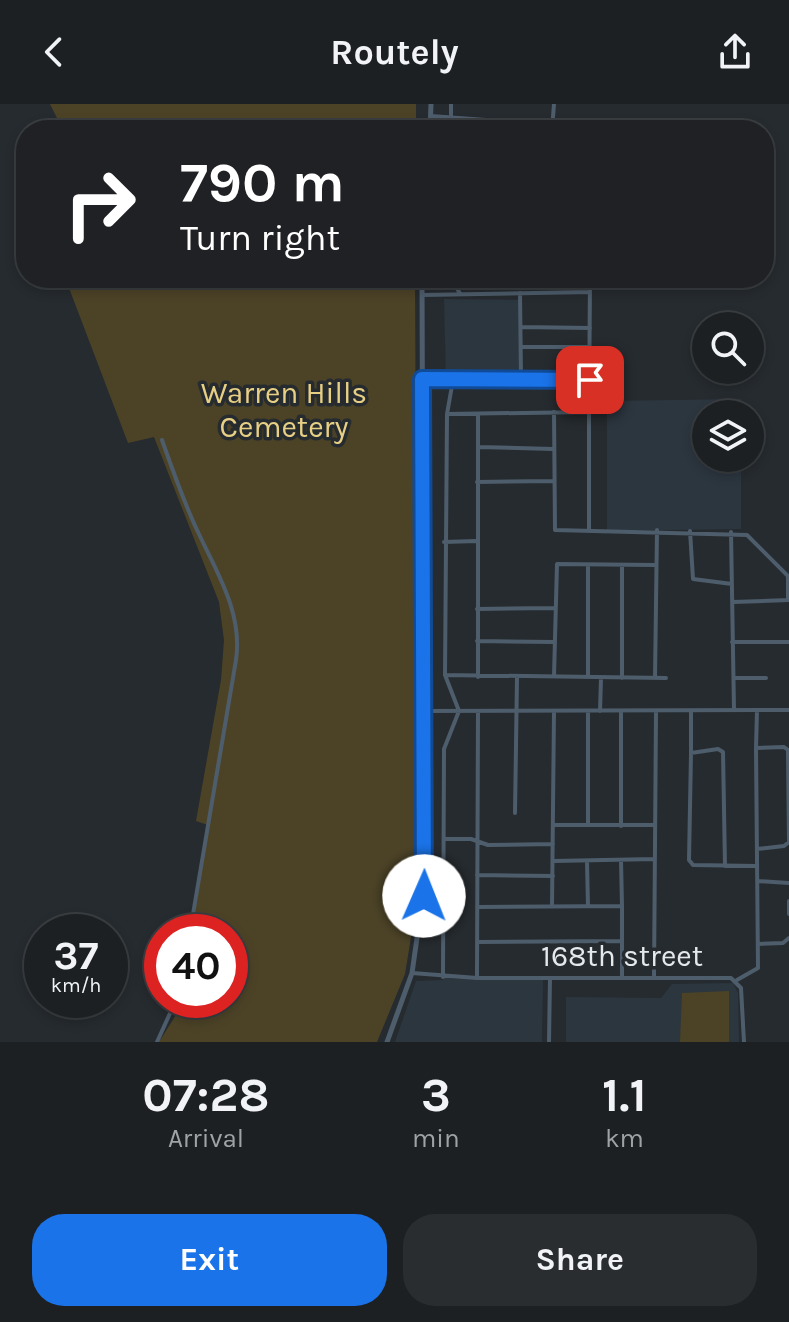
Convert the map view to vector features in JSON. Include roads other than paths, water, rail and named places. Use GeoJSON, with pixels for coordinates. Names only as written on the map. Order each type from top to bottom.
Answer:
{"type":"FeatureCollection","features":[{"type":"Feature","properties":{"kind":"street"},"geometry":{"type":"LineString","coordinates":[[431,104],[431,120]]}},
{"type":"Feature","properties":{"kind":"street"},"geometry":{"type":"LineString","coordinates":[[447,120],[451,104]]}},
{"type":"Feature","properties":{"kind":"street"},"geometry":{"type":"LineString","coordinates":[[431,116],[477,120]]}},
{"type":"Feature","properties":{"kind":"street"},"geometry":{"type":"LineString","coordinates":[[387,1042],[412,973],[424,889],[422,288]]}},
{"type":"Feature","properties":{"kind":"street"},"geometry":{"type":"LineString","coordinates":[[457,288],[460,294]]}},
{"type":"Feature","properties":{"kind":"street"},"geometry":{"type":"LineString","coordinates":[[589,530],[590,288]]}},
{"type":"Feature","properties":{"kind":"street"},"geometry":{"type":"LineString","coordinates":[[422,295],[590,292]]}},
{"type":"Feature","properties":{"kind":"street"},"geometry":{"type":"LineString","coordinates":[[520,293],[521,379]]}},
{"type":"Feature","properties":{"kind":"street"},"geometry":{"type":"LineString","coordinates":[[521,327],[590,328]]}},
{"type":"Feature","properties":{"kind":"street"},"geometry":{"type":"LineString","coordinates":[[521,347],[590,347]]}},
{"type":"Feature","properties":{"kind":"street"},"geometry":{"type":"LineString","coordinates":[[422,379],[590,380]]}},
{"type":"Feature","properties":{"kind":"street"},"geometry":{"type":"LineString","coordinates":[[443,977],[444,744],[459,711],[445,675],[447,414],[453,380]]}},
{"type":"Feature","properties":{"kind":"street"},"geometry":{"type":"LineString","coordinates":[[554,412],[555,530],[657,530],[747,535],[786,573],[789,600],[733,602]]}},
{"type":"Feature","properties":{"kind":"street"},"geometry":{"type":"LineString","coordinates":[[447,414],[589,412]]}},
{"type":"Feature","properties":{"kind":"street"},"geometry":{"type":"LineString","coordinates":[[478,414],[478,677]]}},
{"type":"Feature","properties":{"kind":"street"},"geometry":{"type":"LineString","coordinates":[[162,440],[194,523],[224,584],[237,633],[236,660],[193,914]]}},
{"type":"Feature","properties":{"kind":"street"},"geometry":{"type":"LineString","coordinates":[[478,447],[553,449]]}},
{"type":"Feature","properties":{"kind":"street"},"geometry":{"type":"LineString","coordinates":[[477,482],[553,481]]}},
{"type":"Feature","properties":{"kind":"street"},"geometry":{"type":"LineString","coordinates":[[655,678],[657,530]]}},
{"type":"Feature","properties":{"kind":"street"},"geometry":{"type":"LineString","coordinates":[[690,531],[693,579],[701,583],[732,584]]}},
{"type":"Feature","properties":{"kind":"street"},"geometry":{"type":"LineString","coordinates":[[731,532],[734,710]]}},
{"type":"Feature","properties":{"kind":"street"},"geometry":{"type":"LineString","coordinates":[[444,542],[476,541]]}},
{"type":"Feature","properties":{"kind":"street"},"geometry":{"type":"LineString","coordinates":[[554,677],[557,564],[655,565]]}},
{"type":"Feature","properties":{"kind":"street"},"geometry":{"type":"LineString","coordinates":[[588,565],[588,677]]}},
{"type":"Feature","properties":{"kind":"street"},"geometry":{"type":"LineString","coordinates":[[622,565],[622,678]]}},
{"type":"Feature","properties":{"kind":"street"},"geometry":{"type":"LineString","coordinates":[[477,609],[554,608]]}},
{"type":"Feature","properties":{"kind":"street"},"geometry":{"type":"LineString","coordinates":[[477,641],[554,642]]}},
{"type":"Feature","properties":{"kind":"street"},"geometry":{"type":"LineString","coordinates":[[732,642],[789,642]]}},
{"type":"Feature","properties":{"kind":"street"},"geometry":{"type":"LineString","coordinates":[[445,675],[666,678]]}},
{"type":"Feature","properties":{"kind":"street"},"geometry":{"type":"LineString","coordinates":[[515,813],[517,677]]}},
{"type":"Feature","properties":{"kind":"street"},"geometry":{"type":"LineString","coordinates":[[600,711],[601,678]]}},
{"type":"Feature","properties":{"kind":"street"},"geometry":{"type":"LineString","coordinates":[[734,678],[766,678]]}},
{"type":"Feature","properties":{"kind":"street"},"geometry":{"type":"LineString","coordinates":[[737,980],[758,968],[757,710]]}},
{"type":"Feature","properties":{"kind":"street"},"geometry":{"type":"LineString","coordinates":[[423,711],[789,710]]}},
{"type":"Feature","properties":{"kind":"street"},"geometry":{"type":"LineString","coordinates":[[477,978],[478,711]]}},
{"type":"Feature","properties":{"kind":"street"},"geometry":{"type":"LineString","coordinates":[[552,906],[554,711]]}},
{"type":"Feature","properties":{"kind":"street"},"geometry":{"type":"LineString","coordinates":[[691,711],[689,860],[693,865],[756,866]]}},
{"type":"Feature","properties":{"kind":"street"},"geometry":{"type":"LineString","coordinates":[[588,712],[588,825]]}},
{"type":"Feature","properties":{"kind":"street"},"geometry":{"type":"LineString","coordinates":[[621,712],[621,826]]}},
{"type":"Feature","properties":{"kind":"street"},"geometry":{"type":"LineString","coordinates":[[654,977],[656,712]]}},
{"type":"Feature","properties":{"kind":"street"},"geometry":{"type":"LineString","coordinates":[[756,748],[787,748],[789,842],[784,846],[757,849]]}},
{"type":"Feature","properties":{"kind":"street"},"geometry":{"type":"LineString","coordinates":[[691,753],[718,749],[723,752],[725,866]]}},
{"type":"Feature","properties":{"kind":"street"},"geometry":{"type":"LineString","coordinates":[[554,825],[655,825]]}},
{"type":"Feature","properties":{"kind":"street"},"geometry":{"type":"LineString","coordinates":[[444,839],[488,845],[553,844]]}},
{"type":"Feature","properties":{"kind":"street"},"geometry":{"type":"LineString","coordinates":[[554,861],[655,859]]}},
{"type":"Feature","properties":{"kind":"street"},"geometry":{"type":"LineString","coordinates":[[621,860],[622,977]]}},
{"type":"Feature","properties":{"kind":"street"},"geometry":{"type":"LineString","coordinates":[[587,861],[588,906]]}},
{"type":"Feature","properties":{"kind":"street"},"geometry":{"type":"LineString","coordinates":[[477,875],[553,876]]}},
{"type":"Feature","properties":{"kind":"street"},"geometry":{"type":"LineString","coordinates":[[757,881],[789,883]]}},
{"type":"Feature","properties":{"kind":"street"},"geometry":{"type":"LineString","coordinates":[[789,901],[789,914]]}},
{"type":"Feature","properties":{"kind":"street"},"geometry":{"type":"LineString","coordinates":[[477,907],[622,906]]}},
{"type":"Feature","properties":{"kind":"street"},"geometry":{"type":"LineString","coordinates":[[758,944],[783,943],[789,938]]}},
{"type":"Feature","properties":{"kind":"street"},"geometry":{"type":"LineString","coordinates":[[478,942],[621,941]]}},
{"type":"Feature","properties":{"kind":"street","name":"168th street"},"geometry":{"type":"LineString","coordinates":[[412,973],[477,978],[737,980],[742,992],[744,1042]]}},
{"type":"Feature","properties":{"kind":"street"},"geometry":{"type":"LineString","coordinates":[[549,1042],[550,978]]}},
{"type":"Feature","properties":{"kind":"street"},"geometry":{"type":"LineString","coordinates":[[157,1042],[168,1018]]}},
{"type":"Feature","properties":{"kind":"park label","name":"Warren Hills Cemetery"},"geometry":{"type":"Point","coordinates":[284,410]}}]}
